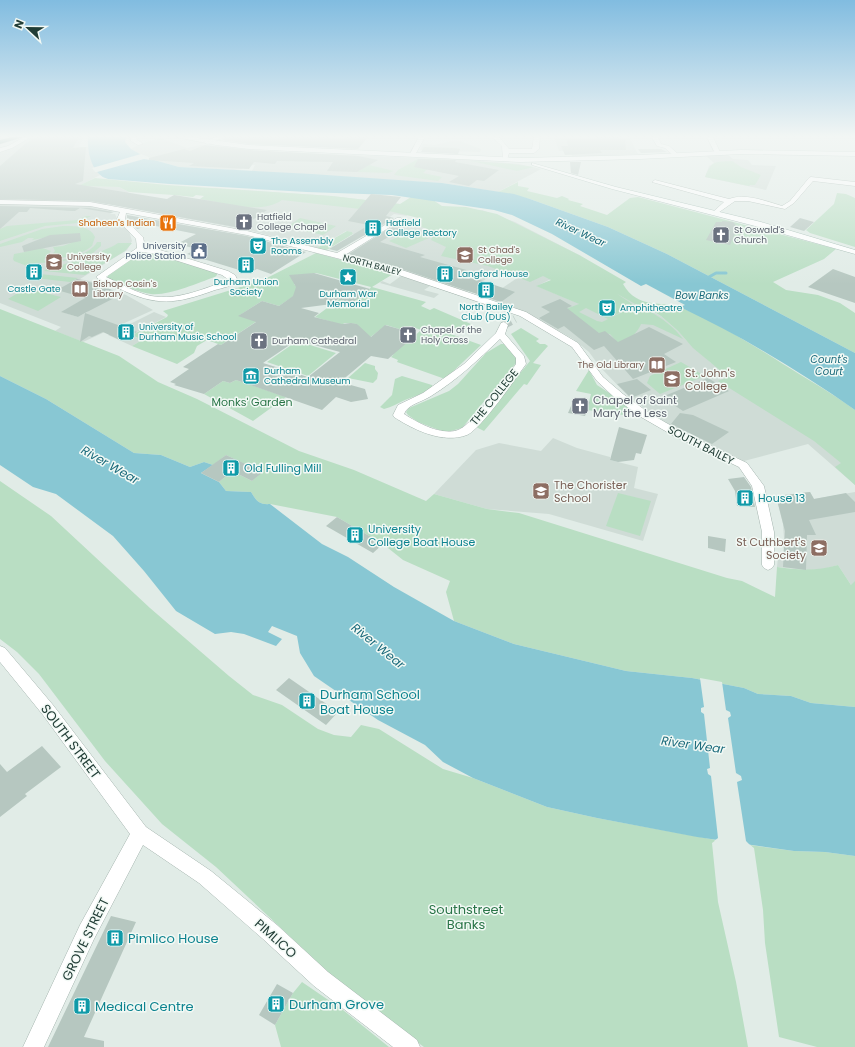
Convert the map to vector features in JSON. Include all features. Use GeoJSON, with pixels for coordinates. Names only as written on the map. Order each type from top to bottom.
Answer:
{"type":"FeatureCollection","features":[{"type":"Feature","properties":{"kind":"street"},"geometry":{"type":"LineString","coordinates":[[607,186],[715,213],[855,252]]}},
{"type":"Feature","properties":{"kind":"street"},"geometry":{"type":"LineString","coordinates":[[670,186],[729,201]]}},
{"type":"Feature","properties":{"kind":"street"},"geometry":{"type":"LineString","coordinates":[[715,213],[729,201],[740,198],[782,210],[792,202],[803,186]]}},
{"type":"Feature","properties":{"kind":"street","name":"NORTH BAILEY"},"geometry":{"type":"LineString","coordinates":[[0,202],[78,203],[247,232],[390,269],[519,317]]}},
{"type":"Feature","properties":{"kind":"street"},"geometry":{"type":"LineString","coordinates":[[124,210],[120,216],[121,219],[140,239],[141,249]]}},
{"type":"Feature","properties":{"kind":"street"},"geometry":{"type":"LineString","coordinates":[[338,256],[399,219]]}},
{"type":"Feature","properties":{"kind":"street"},"geometry":{"type":"LineString","coordinates":[[141,249],[157,252],[225,273],[232,277],[234,281],[191,295],[165,300],[138,294],[100,277],[141,249]]}},
{"type":"Feature","properties":{"kind":"street","name":"SOUTH BAILEY"},"geometry":{"type":"LineString","coordinates":[[519,317],[552,330],[575,345],[600,379],[619,396],[645,415],[678,434],[742,465],[758,486],[768,532],[768,565]]}},
{"type":"Feature","properties":{"kind":"street","name":"THE COLLEGE"},"geometry":{"type":"LineString","coordinates":[[502,329],[521,358],[522,364],[497,398],[463,433],[439,434],[398,416],[402,407],[411,401],[427,395],[467,366],[502,329]]}},
{"type":"Feature","properties":{"kind":"street","name":"SOUTH STREET"},"geometry":{"type":"LineString","coordinates":[[0,652],[61,728],[140,834]]}},
{"type":"Feature","properties":{"kind":"street","name":"GROVE STREET"},"geometry":{"type":"LineString","coordinates":[[33,1047],[87,932],[140,834]]}},
{"type":"Feature","properties":{"kind":"street","name":"PIMLICO"},"geometry":{"type":"LineString","coordinates":[[140,834],[205,877],[270,932],[321,979],[410,1047]]}},
{"type":"Feature","properties":{"kind":"shaded area","name":"University College"},"geometry":{"type":"Polygon","coordinates":[[[0,186],[119,187],[129,192],[104,206],[120,209],[110,214],[115,214],[118,221],[129,231],[132,241],[127,250],[80,279],[98,283],[97,285],[104,287],[62,312],[78,317],[87,312],[109,289],[126,295],[153,310],[83,342],[55,331],[61,327],[0,303],[0,186]]]}},
{"type":"Feature","properties":{"kind":"shaded area"},"geometry":{"type":"Polygon","coordinates":[[[460,186],[509,186],[498,192],[460,186]]]}},
{"type":"Feature","properties":{"kind":"shaded area"},"geometry":{"type":"Polygon","coordinates":[[[747,186],[768,186],[766,190],[747,186]]]}},
{"type":"Feature","properties":{"kind":"shaded area"},"geometry":{"type":"Polygon","coordinates":[[[214,188],[332,196],[400,204],[407,216],[394,214],[387,219],[393,220],[373,234],[370,233],[366,236],[353,234],[352,232],[346,231],[317,248],[248,230],[172,216],[204,197],[214,188]]]}},
{"type":"Feature","properties":{"kind":"shaded area"},"geometry":{"type":"Polygon","coordinates":[[[482,210],[515,222],[581,256],[544,276],[551,279],[537,286],[587,307],[617,294],[661,316],[710,362],[855,462],[855,485],[808,444],[744,461],[670,425],[630,398],[600,367],[589,352],[573,339],[524,311],[488,298],[517,278],[499,270],[467,292],[347,254],[374,238],[383,240],[388,236],[380,234],[402,220],[412,223],[482,210]]]}},
{"type":"Feature","properties":{"kind":"shaded area"},"geometry":{"type":"Polygon","coordinates":[[[401,276],[430,286],[424,290],[439,294],[434,298],[380,283],[382,281],[390,284],[401,276]]]}},
{"type":"Feature","properties":{"kind":"shaded area","name":"University of Durham Music School"},"geometry":{"type":"Polygon","coordinates":[[[154,312],[166,317],[131,335],[142,340],[132,346],[108,335],[154,312]]]}},
{"type":"Feature","properties":{"kind":"shaded area","name":"The Chorister School"},"geometry":{"type":"Polygon","coordinates":[[[553,438],[577,448],[610,457],[610,460],[638,467],[634,488],[658,494],[643,541],[549,514],[487,509],[434,494],[476,450],[499,443],[541,451],[553,438]]]}},
{"type":"Feature","properties":{"kind":"shaded area","name":"St Cuthbert's Society"},"geometry":{"type":"Polygon","coordinates":[[[810,492],[814,499],[855,492],[855,588],[851,585],[838,565],[824,569],[808,570],[777,567],[778,557],[783,558],[784,538],[783,524],[776,496],[810,492]]]}},
{"type":"Feature","properties":{"kind":"green space"},"geometry":{"type":"Polygon","coordinates":[[[78,186],[180,186],[332,196],[400,204],[411,197],[433,200],[442,206],[466,207],[497,214],[581,256],[626,282],[623,284],[636,298],[650,303],[682,308],[721,327],[819,386],[855,410],[855,485],[835,467],[841,463],[814,441],[718,381],[728,377],[693,348],[678,331],[661,316],[649,309],[649,311],[672,327],[683,339],[653,325],[641,324],[638,330],[629,339],[617,342],[610,334],[599,333],[553,314],[579,304],[536,286],[551,280],[543,276],[530,282],[488,266],[441,256],[446,247],[431,240],[434,232],[412,223],[423,219],[376,208],[369,210],[282,200],[263,207],[242,207],[200,199],[204,196],[196,195],[193,197],[129,192],[119,187],[78,186]],[[617,294],[634,305],[608,319],[586,308],[579,312],[602,322],[637,305],[617,294]]]}},
{"type":"Feature","properties":{"kind":"green space"},"geometry":{"type":"Polygon","coordinates":[[[510,186],[529,188],[527,191],[557,198],[562,196],[569,199],[568,200],[583,204],[580,206],[607,215],[630,198],[638,197],[836,249],[824,259],[773,282],[786,290],[818,295],[840,303],[855,313],[855,353],[667,254],[608,227],[530,199],[498,192],[510,186]]]}},
{"type":"Feature","properties":{"kind":"green space"},"geometry":{"type":"Polygon","coordinates":[[[837,193],[846,194],[855,198],[855,247],[810,233],[806,230],[834,204],[837,193]]]}},
{"type":"Feature","properties":{"kind":"green space"},"geometry":{"type":"Polygon","coordinates":[[[86,216],[91,216],[78,223],[45,226],[0,241],[0,229],[7,226],[77,220],[86,216]]]}},
{"type":"Feature","properties":{"kind":"green space"},"geometry":{"type":"Polygon","coordinates":[[[300,218],[336,226],[323,235],[287,227],[300,218]]]}},
{"type":"Feature","properties":{"kind":"green space"},"geometry":{"type":"Polygon","coordinates":[[[63,226],[81,227],[89,230],[95,237],[92,246],[83,252],[72,256],[48,259],[55,251],[53,247],[71,243],[43,238],[32,240],[34,238],[28,238],[22,242],[0,247],[0,244],[42,229],[63,226]]]}},
{"type":"Feature","properties":{"kind":"green space"},"geometry":{"type":"Polygon","coordinates":[[[415,229],[429,238],[406,248],[389,241],[415,229]]]}},
{"type":"Feature","properties":{"kind":"green space"},"geometry":{"type":"Polygon","coordinates":[[[347,231],[352,232],[353,234],[325,251],[317,248],[347,231]]]}},
{"type":"Feature","properties":{"kind":"green space"},"geometry":{"type":"Polygon","coordinates":[[[97,242],[101,242],[101,246],[93,253],[60,262],[37,263],[27,266],[14,261],[13,259],[14,254],[25,252],[37,246],[51,251],[44,260],[45,261],[66,259],[86,252],[97,242]]]}},
{"type":"Feature","properties":{"kind":"green space"},"geometry":{"type":"Polygon","coordinates":[[[118,243],[132,243],[125,251],[85,275],[44,271],[49,267],[63,265],[95,254],[118,243]]]}},
{"type":"Feature","properties":{"kind":"green space"},"geometry":{"type":"Polygon","coordinates":[[[149,252],[217,273],[217,275],[183,288],[158,294],[140,292],[107,278],[109,273],[142,253],[149,252]]]}},
{"type":"Feature","properties":{"kind":"green space"},"geometry":{"type":"Polygon","coordinates":[[[316,253],[393,274],[372,287],[426,302],[421,306],[430,310],[434,308],[471,324],[461,330],[454,328],[448,333],[481,345],[445,379],[397,362],[398,360],[391,357],[399,340],[407,343],[421,330],[410,326],[406,331],[386,325],[363,343],[357,324],[345,323],[338,326],[332,322],[315,317],[342,297],[369,290],[371,287],[316,273],[310,274],[294,284],[298,288],[307,287],[279,306],[262,301],[240,315],[257,321],[221,345],[207,340],[197,346],[194,353],[177,364],[132,346],[142,340],[132,335],[167,317],[168,315],[163,311],[263,280],[316,253]]]}},
{"type":"Feature","properties":{"kind":"green space"},"geometry":{"type":"Polygon","coordinates":[[[40,274],[78,278],[70,282],[35,278],[40,274]]]}},
{"type":"Feature","properties":{"kind":"green space"},"geometry":{"type":"Polygon","coordinates":[[[26,288],[61,297],[38,311],[8,299],[26,288]]]}},
{"type":"Feature","properties":{"kind":"green space"},"geometry":{"type":"Polygon","coordinates":[[[0,309],[119,356],[158,382],[197,399],[299,451],[354,470],[426,501],[434,494],[487,509],[519,513],[727,578],[742,581],[775,597],[777,567],[808,569],[838,565],[851,585],[855,581],[855,707],[811,703],[791,696],[758,694],[744,688],[692,678],[626,671],[514,644],[454,621],[446,592],[450,581],[403,560],[383,544],[337,517],[270,504],[263,504],[256,500],[251,492],[226,491],[219,482],[232,471],[252,481],[262,472],[226,455],[213,465],[204,462],[190,467],[161,455],[134,453],[46,399],[0,376],[0,309]]]}},
{"type":"Feature","properties":{"kind":"green space"},"geometry":{"type":"Polygon","coordinates":[[[521,328],[539,339],[536,341],[540,344],[545,344],[548,346],[533,363],[541,365],[527,385],[524,384],[484,431],[476,427],[530,361],[511,334],[521,328]]]}},
{"type":"Feature","properties":{"kind":"green space"},"geometry":{"type":"Polygon","coordinates":[[[297,341],[336,353],[308,376],[267,362],[297,341]]]}},
{"type":"Feature","properties":{"kind":"green space"},"geometry":{"type":"Polygon","coordinates":[[[501,344],[504,344],[517,359],[516,363],[462,428],[447,432],[418,422],[408,415],[406,412],[409,408],[449,391],[458,384],[486,353],[501,344]]]}},
{"type":"Feature","properties":{"kind":"green space"},"geometry":{"type":"Polygon","coordinates":[[[681,362],[705,376],[660,394],[647,383],[650,376],[681,362]]]}},
{"type":"Feature","properties":{"kind":"green space"},"geometry":{"type":"Polygon","coordinates":[[[365,363],[375,366],[378,373],[377,379],[373,383],[348,378],[365,363]]]}},
{"type":"Feature","properties":{"kind":"green space"},"geometry":{"type":"Polygon","coordinates":[[[589,370],[597,385],[632,408],[631,412],[623,415],[587,410],[591,394],[576,391],[589,370]]]}},
{"type":"Feature","properties":{"kind":"green space"},"geometry":{"type":"Polygon","coordinates":[[[402,376],[432,385],[433,388],[387,408],[384,409],[380,407],[392,395],[395,379],[402,376]]]}},
{"type":"Feature","properties":{"kind":"green space","name":"Monks' Garden"},"geometry":{"type":"Polygon","coordinates":[[[236,380],[286,397],[253,421],[204,394],[223,381],[230,383],[236,380]]]}},
{"type":"Feature","properties":{"kind":"green space","name":"Southstreet Banks"},"geometry":{"type":"Polygon","coordinates":[[[0,481],[51,516],[150,608],[253,695],[282,705],[318,729],[334,735],[351,737],[361,725],[379,729],[443,769],[473,778],[547,807],[597,818],[716,840],[712,843],[718,902],[736,982],[748,1047],[424,1047],[350,993],[216,867],[162,824],[105,761],[39,674],[17,652],[0,639],[0,481]]]}},
{"type":"Feature","properties":{"kind":"green space"},"geometry":{"type":"Polygon","coordinates":[[[618,493],[651,501],[640,536],[606,526],[618,493]]]}},
{"type":"Feature","properties":{"kind":"green space"},"geometry":{"type":"Polygon","coordinates":[[[750,845],[794,851],[825,852],[855,856],[855,1047],[817,1047],[779,1037],[765,943],[763,910],[754,848],[750,845]]]}},
{"type":"Feature","properties":{"kind":"green space"},"geometry":{"type":"Polygon","coordinates":[[[302,982],[343,1010],[389,1047],[281,1047],[275,1025],[293,993],[302,982]]]}},
{"type":"Feature","properties":{"kind":"water"},"geometry":{"type":"Polygon","coordinates":[[[202,186],[461,186],[514,194],[530,199],[608,227],[667,254],[855,353],[855,410],[770,355],[680,307],[685,305],[646,284],[641,286],[552,234],[512,215],[494,210],[392,195],[202,186]]]}},
{"type":"Feature","properties":{"kind":"water","name":"River Wear"},"geometry":{"type":"Polygon","coordinates":[[[0,376],[46,399],[134,453],[161,455],[190,467],[204,462],[213,465],[201,473],[219,482],[226,491],[251,492],[258,501],[263,504],[270,504],[322,544],[348,557],[394,587],[454,621],[514,644],[626,671],[692,678],[744,688],[758,694],[791,696],[811,703],[855,707],[855,856],[825,852],[794,851],[697,837],[547,807],[473,778],[443,762],[425,745],[378,720],[314,676],[300,653],[297,636],[272,626],[268,632],[282,639],[276,646],[244,634],[231,632],[215,634],[176,611],[144,571],[113,536],[56,494],[33,487],[0,465],[0,376]]]}},
{"type":"Feature","properties":{"kind":"pier"},"geometry":{"type":"Polygon","coordinates":[[[700,678],[722,682],[726,710],[730,712],[731,716],[728,718],[736,773],[741,776],[742,780],[737,782],[746,841],[752,847],[714,841],[718,838],[711,776],[708,774],[707,769],[710,768],[704,714],[701,712],[701,708],[704,707],[700,678]]]}},
{"type":"Feature","properties":{"kind":"building"},"geometry":{"type":"Polygon","coordinates":[[[0,186],[86,186],[167,199],[174,195],[267,210],[241,228],[90,201],[0,199],[0,186]]]}},
{"type":"Feature","properties":{"kind":"building"},"geometry":{"type":"Polygon","coordinates":[[[371,194],[401,197],[386,216],[394,218],[337,251],[329,249],[369,225],[348,221],[371,194]]]}},
{"type":"Feature","properties":{"kind":"building"},"geometry":{"type":"Polygon","coordinates":[[[0,206],[90,208],[113,212],[111,213],[80,208],[75,211],[71,211],[30,208],[27,212],[19,212],[0,229],[0,206]]]}},
{"type":"Feature","properties":{"kind":"building"},"geometry":{"type":"Polygon","coordinates":[[[127,215],[247,236],[306,252],[271,274],[257,269],[249,273],[187,254],[197,249],[177,244],[196,234],[151,225],[137,229],[127,218],[127,215]]]}},
{"type":"Feature","properties":{"kind":"building"},"geometry":{"type":"Polygon","coordinates":[[[800,218],[814,222],[804,231],[790,227],[800,218]]]}},
{"type":"Feature","properties":{"kind":"building"},"geometry":{"type":"Polygon","coordinates":[[[402,220],[412,223],[380,242],[425,255],[420,257],[470,271],[465,275],[515,292],[501,302],[393,266],[349,254],[402,220]]]}},
{"type":"Feature","properties":{"kind":"building","name":"St Oswald's Church"},"geometry":{"type":"Polygon","coordinates":[[[716,222],[733,222],[738,227],[730,245],[706,240],[716,222]]]}},
{"type":"Feature","properties":{"kind":"building"},"geometry":{"type":"Polygon","coordinates":[[[80,233],[81,241],[24,252],[22,246],[50,235],[80,233]]]}},
{"type":"Feature","properties":{"kind":"building"},"geometry":{"type":"Polygon","coordinates":[[[833,269],[855,277],[855,303],[808,287],[833,269]]]}},
{"type":"Feature","properties":{"kind":"building","name":"Durham Cathedral"},"geometry":{"type":"Polygon","coordinates":[[[314,273],[370,289],[354,301],[348,302],[338,299],[332,304],[301,308],[319,313],[314,317],[342,324],[357,324],[371,337],[385,325],[417,334],[388,359],[371,356],[340,382],[365,389],[368,399],[351,402],[336,397],[322,410],[236,380],[230,383],[223,381],[204,394],[174,385],[176,384],[170,382],[189,369],[183,367],[218,344],[221,345],[256,322],[238,316],[262,301],[279,306],[293,296],[296,287],[289,275],[314,273]],[[297,340],[263,363],[308,377],[340,352],[297,340]]]}},
{"type":"Feature","properties":{"kind":"building"},"geometry":{"type":"Polygon","coordinates":[[[77,279],[97,284],[122,294],[78,317],[61,312],[85,298],[57,290],[77,279]]]}},
{"type":"Feature","properties":{"kind":"building"},"geometry":{"type":"Polygon","coordinates":[[[560,299],[572,306],[567,308],[599,333],[605,331],[618,342],[649,327],[683,344],[664,354],[676,362],[633,379],[604,346],[594,350],[564,326],[558,329],[539,318],[550,312],[541,307],[560,299]]]}},
{"type":"Feature","properties":{"kind":"building"},"geometry":{"type":"Polygon","coordinates":[[[85,313],[137,332],[120,340],[103,332],[92,337],[89,336],[80,342],[85,313]]]}},
{"type":"Feature","properties":{"kind":"building"},"geometry":{"type":"Polygon","coordinates":[[[708,378],[729,391],[683,411],[662,397],[708,378]]]}},
{"type":"Feature","properties":{"kind":"building"},"geometry":{"type":"Polygon","coordinates":[[[637,379],[651,390],[631,398],[617,384],[637,379]]]}},
{"type":"Feature","properties":{"kind":"building","name":"Chapel of Saint Mary the Less"},"geometry":{"type":"Polygon","coordinates":[[[574,399],[590,402],[585,416],[568,413],[574,399]]]}},
{"type":"Feature","properties":{"kind":"building"},"geometry":{"type":"Polygon","coordinates":[[[680,413],[693,415],[729,432],[712,444],[671,424],[680,413]]]}},
{"type":"Feature","properties":{"kind":"building"},"geometry":{"type":"Polygon","coordinates":[[[619,427],[647,435],[641,454],[636,453],[634,460],[618,462],[610,460],[619,427]]]}},
{"type":"Feature","properties":{"kind":"building","name":"Old Fulling Mill"},"geometry":{"type":"Polygon","coordinates":[[[226,455],[263,472],[252,481],[232,471],[219,482],[201,473],[226,455]]]}},
{"type":"Feature","properties":{"kind":"building","name":"House 13"},"geometry":{"type":"Polygon","coordinates":[[[744,477],[751,487],[755,507],[737,506],[735,491],[728,479],[744,477]]]}},
{"type":"Feature","properties":{"kind":"building"},"geometry":{"type":"Polygon","coordinates":[[[810,492],[814,499],[846,493],[855,502],[855,512],[809,520],[816,535],[807,535],[806,570],[783,567],[785,531],[776,496],[810,492]]]}},
{"type":"Feature","properties":{"kind":"building","name":"University College Boat House"},"geometry":{"type":"Polygon","coordinates":[[[337,517],[383,544],[373,553],[326,526],[337,517]]]}},
{"type":"Feature","properties":{"kind":"building"},"geometry":{"type":"Polygon","coordinates":[[[708,536],[726,539],[725,552],[708,548],[708,536]]]}},
{"type":"Feature","properties":{"kind":"building","name":"Durham School Boat House"},"geometry":{"type":"Polygon","coordinates":[[[289,678],[338,712],[326,725],[276,690],[289,678]]]}},
{"type":"Feature","properties":{"kind":"building"},"geometry":{"type":"Polygon","coordinates":[[[42,746],[61,767],[25,794],[27,796],[0,817],[0,764],[7,772],[42,746]]]}},
{"type":"Feature","properties":{"kind":"building"},"geometry":{"type":"Polygon","coordinates":[[[111,916],[136,922],[84,1037],[104,1041],[104,1047],[48,1047],[111,916]]]}},
{"type":"Feature","properties":{"kind":"building","name":"Durham Grove"},"geometry":{"type":"Polygon","coordinates":[[[277,984],[293,993],[275,1025],[259,1015],[277,984]]]}},
{"type":"Feature","properties":{"kind":"waterway"},"geometry":{"type":"LineString","coordinates":[[709,277],[716,273],[726,273]]}},
{"type":"Feature","properties":{"kind":"tunnel"},"geometry":{"type":"LineString","coordinates":[[504,325],[515,319]]}},
{"type":"Feature","properties":{"kind":"place","name":"Hatfield College Chapel"},"geometry":{"type":"Point","coordinates":[244,222]}},
{"type":"Feature","properties":{"kind":"place","name":"Shaheen's Indian"},"geometry":{"type":"Point","coordinates":[168,223]}},
{"type":"Feature","properties":{"kind":"place","name":"Hatfield College Rectory"},"geometry":{"type":"Point","coordinates":[373,228]}},
{"type":"Feature","properties":{"kind":"place","name":"St Oswald's Church"},"geometry":{"type":"Point","coordinates":[721,235]}},
{"type":"Feature","properties":{"kind":"place","name":"The Assembly Rooms"},"geometry":{"type":"Point","coordinates":[258,246]}},
{"type":"Feature","properties":{"kind":"place","name":"University Police Station"},"geometry":{"type":"Point","coordinates":[199,251]}},
{"type":"Feature","properties":{"kind":"place","name":"St Chad's College"},"geometry":{"type":"Point","coordinates":[465,255]}},
{"type":"Feature","properties":{"kind":"place","name":"University College"},"geometry":{"type":"Point","coordinates":[54,262]}},
{"type":"Feature","properties":{"kind":"place","name":"Durham Union Society"},"geometry":{"type":"Point","coordinates":[246,265]}},
{"type":"Feature","properties":{"kind":"place","name":"Castle Gate"},"geometry":{"type":"Point","coordinates":[34,272]}},
{"type":"Feature","properties":{"kind":"place","name":"Langford House"},"geometry":{"type":"Point","coordinates":[445,274]}},
{"type":"Feature","properties":{"kind":"place","name":"Durham War Memorial"},"geometry":{"type":"Point","coordinates":[348,277]}},
{"type":"Feature","properties":{"kind":"place","name":"Bishop Cosin's Library"},"geometry":{"type":"Point","coordinates":[80,289]}},
{"type":"Feature","properties":{"kind":"place","name":"North Bailey Club (DUS)"},"geometry":{"type":"Point","coordinates":[486,290]}},
{"type":"Feature","properties":{"kind":"place","name":"Amphitheatre"},"geometry":{"type":"Point","coordinates":[607,308]}},
{"type":"Feature","properties":{"kind":"place","name":"University of Durham Music School"},"geometry":{"type":"Point","coordinates":[126,332]}},
{"type":"Feature","properties":{"kind":"place","name":"Chapel of the Holy Cross"},"geometry":{"type":"Point","coordinates":[408,335]}},
{"type":"Feature","properties":{"kind":"place","name":"Durham Cathedral"},"geometry":{"type":"Point","coordinates":[259,341]}},
{"type":"Feature","properties":{"kind":"place","name":"The Old Library"},"geometry":{"type":"Point","coordinates":[657,365]}},
{"type":"Feature","properties":{"kind":"place","name":"Durham Cathedral Museum"},"geometry":{"type":"Point","coordinates":[251,376]}},
{"type":"Feature","properties":{"kind":"place","name":"St. John's College"},"geometry":{"type":"Point","coordinates":[672,379]}},
{"type":"Feature","properties":{"kind":"place","name":"Chapel of Saint Mary the Less"},"geometry":{"type":"Point","coordinates":[580,406]}},
{"type":"Feature","properties":{"kind":"place","name":"Old Fulling Mill"},"geometry":{"type":"Point","coordinates":[231,468]}},
{"type":"Feature","properties":{"kind":"place","name":"The Chorister School"},"geometry":{"type":"Point","coordinates":[541,491]}},
{"type":"Feature","properties":{"kind":"place","name":"House 13"},"geometry":{"type":"Point","coordinates":[745,498]}},
{"type":"Feature","properties":{"kind":"place","name":"University College Boat House"},"geometry":{"type":"Point","coordinates":[355,535]}},
{"type":"Feature","properties":{"kind":"place","name":"St Cuthbert's Society"},"geometry":{"type":"Point","coordinates":[819,548]}},
{"type":"Feature","properties":{"kind":"place","name":"Durham School Boat House"},"geometry":{"type":"Point","coordinates":[307,701]}},
{"type":"Feature","properties":{"kind":"place","name":"Pimlico House"},"geometry":{"type":"Point","coordinates":[115,938]}},
{"type":"Feature","properties":{"kind":"place","name":"Durham Grove"},"geometry":{"type":"Point","coordinates":[276,1004]}},
{"type":"Feature","properties":{"kind":"place","name":"Medical Centre"},"geometry":{"type":"Point","coordinates":[82,1006]}},
{"type":"Feature","properties":{"kind":"water label","name":"Bow Banks"},"geometry":{"type":"Point","coordinates":[702,295]}},
{"type":"Feature","properties":{"kind":"water label","name":"Count's Court"},"geometry":{"type":"Point","coordinates":[829,364]}}]}
